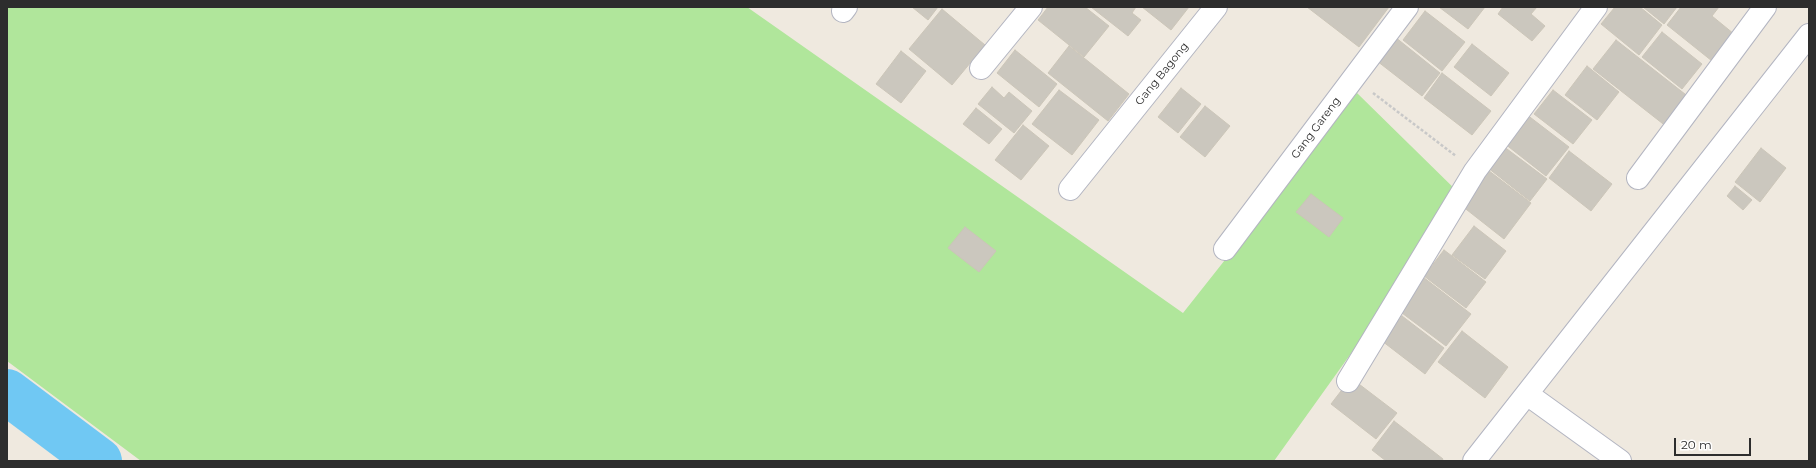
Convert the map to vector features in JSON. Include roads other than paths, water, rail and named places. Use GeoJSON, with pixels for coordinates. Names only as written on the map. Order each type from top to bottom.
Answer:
{"type":"FeatureCollection","features":[{"type":"Feature","properties":{"kind":"street"},"geometry":{"type":"LineString","coordinates":[[981,68],[1031,7]]}},
{"type":"Feature","properties":{"kind":"street","name":"Gang Bagong"},"geometry":{"type":"LineString","coordinates":[[1070,189],[1216,7]]}},
{"type":"Feature","properties":{"kind":"street","name":"Gang Gareng"},"geometry":{"type":"LineString","coordinates":[[1225,249],[1406,7]]}},
{"type":"Feature","properties":{"kind":"street"},"geometry":{"type":"LineString","coordinates":[[1348,381],[1475,171],[1596,7]]}},
{"type":"Feature","properties":{"kind":"street"},"geometry":{"type":"LineString","coordinates":[[1638,178],[1765,7]]}},
{"type":"Feature","properties":{"kind":"street"},"geometry":{"type":"LineString","coordinates":[[1474,461],[1809,35]]}},
{"type":"Feature","properties":{"kind":"street"},"geometry":{"type":"LineString","coordinates":[[1527,394],[1620,461]]}},
{"type":"Feature","properties":{"kind":"waterway"},"geometry":{"type":"LineString","coordinates":[[7,392],[99,461]]}}]}
